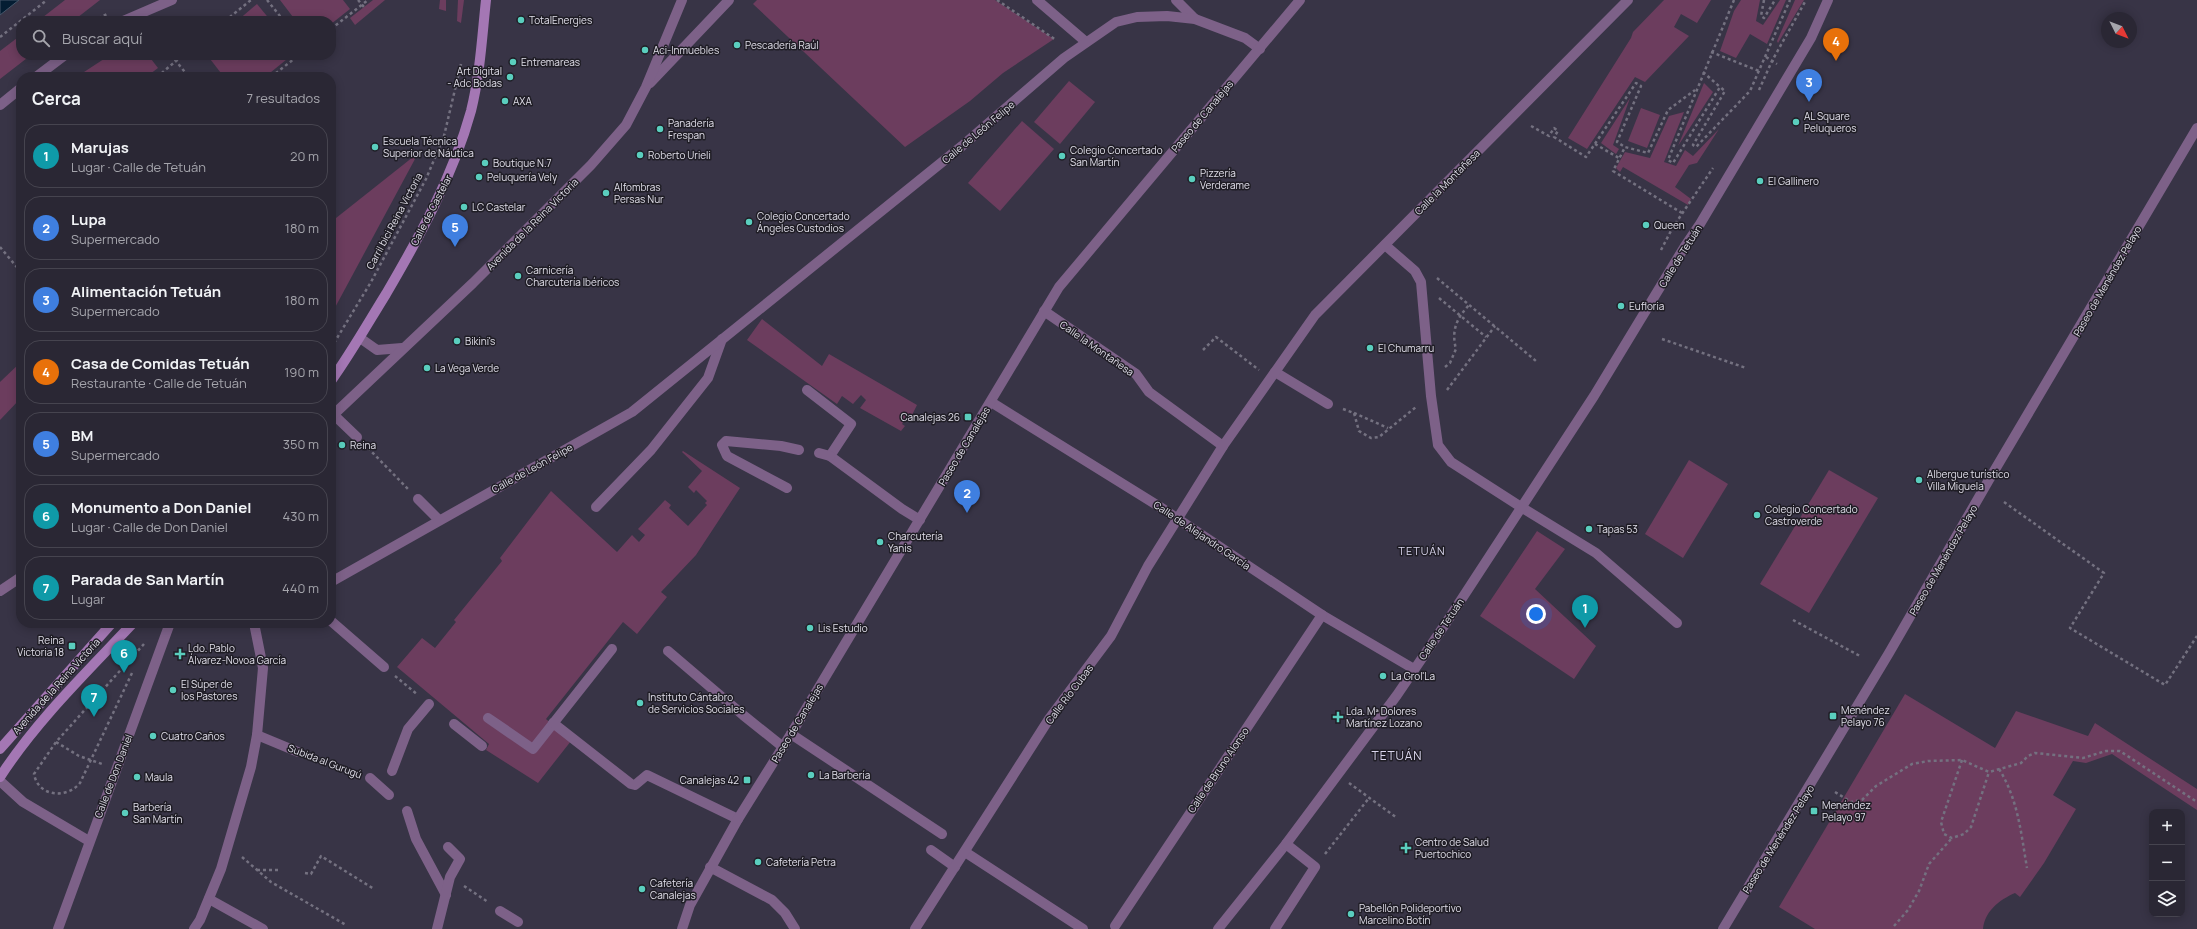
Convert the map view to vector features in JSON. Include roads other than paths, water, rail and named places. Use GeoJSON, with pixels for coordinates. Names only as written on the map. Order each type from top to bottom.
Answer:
{"type":"FeatureCollection","features":[{"type":"Feature","properties":{"kind":"main road","name":"Calle de Castelar"},"geometry":{"type":"LineString","coordinates":[[360,338],[403,266],[451,171],[471,109],[479,66],[486,0]]}},
{"type":"Feature","properties":{"kind":"main road"},"geometry":{"type":"LineString","coordinates":[[336,373],[360,338]]}},
{"type":"Feature","properties":{"kind":"main road","name":"Avenida de la Reina Victoria"},"geometry":{"type":"LineString","coordinates":[[0,749],[108,628]]}},
{"type":"Feature","properties":{"kind":"main road","name":"Avenida de la Reina Victoria"},"geometry":{"type":"LineString","coordinates":[[0,777],[17,752],[48,715],[128,628]]}},
{"type":"Feature","properties":{"kind":"street"},"geometry":{"type":"LineString","coordinates":[[135,16],[172,0]]}},
{"type":"Feature","properties":{"kind":"street","name":"Avenida de la Reina Victoria"},"geometry":{"type":"LineString","coordinates":[[336,413],[402,348],[473,283],[591,165],[626,125],[646,88],[682,0]]}},
{"type":"Feature","properties":{"kind":"street","name":"Avenida de la Reina Victoria"},"geometry":{"type":"LineString","coordinates":[[646,88],[730,0]]}},
{"type":"Feature","properties":{"kind":"street"},"geometry":{"type":"LineString","coordinates":[[1037,0],[1086,42]]}},
{"type":"Feature","properties":{"kind":"street"},"geometry":{"type":"LineString","coordinates":[[1176,0],[1195,19]]}},
{"type":"Feature","properties":{"kind":"street","name":"Paseo de Canalejas"},"geometry":{"type":"LineString","coordinates":[[682,929],[690,905],[738,819],[920,520],[1044,311],[1064,281],[1300,0]]}},
{"type":"Feature","properties":{"kind":"street","name":"Calle la Montañesa"},"geometry":{"type":"LineString","coordinates":[[1178,519],[1223,446],[1315,315],[1628,0]]}},
{"type":"Feature","properties":{"kind":"street","name":"Calle de Tetuán"},"geometry":{"type":"LineString","coordinates":[[1218,929],[1286,844],[1446,623],[1594,396],[1685,246],[1700,224],[1811,38],[1828,0]]}},
{"type":"Feature","properties":{"kind":"street","name":"Calle de León Felipe"},"geometry":{"type":"LineString","coordinates":[[336,579],[632,412],[962,146],[1073,52],[1116,22],[1136,17],[1167,16],[1195,19],[1245,38],[1260,49]]}},
{"type":"Feature","properties":{"kind":"street"},"geometry":{"type":"LineString","coordinates":[[43,72],[58,60]]}},
{"type":"Feature","properties":{"kind":"street"},"geometry":{"type":"LineString","coordinates":[[0,105],[16,92]]}},
{"type":"Feature","properties":{"kind":"street","name":"Paseo de Menéndez Pelayo"},"geometry":{"type":"LineString","coordinates":[[1723,929],[1889,653],[1990,478],[2197,128]]}},
{"type":"Feature","properties":{"kind":"street"},"geometry":{"type":"LineString","coordinates":[[1385,245],[1415,271],[1421,282],[1438,445],[1451,462],[1596,553],[1677,623]]}},
{"type":"Feature","properties":{"kind":"street","name":"Calle la Montañesa"},"geometry":{"type":"LineString","coordinates":[[1044,311],[1136,374],[1149,392],[1223,446]]}},
{"type":"Feature","properties":{"kind":"street"},"geometry":{"type":"LineString","coordinates":[[360,338],[377,350],[402,348]]}},
{"type":"Feature","properties":{"kind":"street"},"geometry":{"type":"LineString","coordinates":[[596,507],[651,450],[708,378],[722,339]]}},
{"type":"Feature","properties":{"kind":"street"},"geometry":{"type":"LineString","coordinates":[[1275,372],[1328,404]]}},
{"type":"Feature","properties":{"kind":"street"},"geometry":{"type":"LineString","coordinates":[[807,390],[851,424],[830,456]]}},
{"type":"Feature","properties":{"kind":"street","name":"Calle de Alejandro García"},"geometry":{"type":"LineString","coordinates":[[991,402],[1178,519],[1322,615],[1414,669]]}},
{"type":"Feature","properties":{"kind":"street"},"geometry":{"type":"LineString","coordinates":[[336,419],[357,437]]}},
{"type":"Feature","properties":{"kind":"street"},"geometry":{"type":"LineString","coordinates":[[787,488],[727,456],[722,445],[726,441],[781,446],[799,450]]}},
{"type":"Feature","properties":{"kind":"street"},"geometry":{"type":"LineString","coordinates":[[819,453],[830,456],[902,509],[920,520]]}},
{"type":"Feature","properties":{"kind":"street"},"geometry":{"type":"LineString","coordinates":[[418,499],[439,520]]}},
{"type":"Feature","properties":{"kind":"street","name":"Calle Río Cubas"},"geometry":{"type":"LineString","coordinates":[[914,929],[965,852],[1049,719],[1111,636],[1148,566],[1178,519]]}},
{"type":"Feature","properties":{"kind":"street"},"geometry":{"type":"LineString","coordinates":[[0,591],[16,580]]}},
{"type":"Feature","properties":{"kind":"street","name":"Calle de Bruno Alonso"},"geometry":{"type":"LineString","coordinates":[[1116,928],[1322,615]]}},
{"type":"Feature","properties":{"kind":"street"},"geometry":{"type":"LineString","coordinates":[[336,625],[384,667]]}},
{"type":"Feature","properties":{"kind":"street","name":"Calle de Don Daniel"},"geometry":{"type":"LineString","coordinates":[[58,929],[86,857],[89,841],[168,628]]}},
{"type":"Feature","properties":{"kind":"street"},"geometry":{"type":"LineString","coordinates":[[194,929],[209,899],[221,869],[252,767],[257,735],[263,668],[254,628]]}},
{"type":"Feature","properties":{"kind":"street"},"geometry":{"type":"LineString","coordinates":[[488,718],[533,749],[612,648]]}},
{"type":"Feature","properties":{"kind":"street"},"geometry":{"type":"LineString","coordinates":[[668,651],[783,747]]}},
{"type":"Feature","properties":{"kind":"street"},"geometry":{"type":"LineString","coordinates":[[392,771],[408,729],[429,704]]}},
{"type":"Feature","properties":{"kind":"street"},"geometry":{"type":"LineString","coordinates":[[553,723],[631,784],[635,785],[647,775],[738,819]]}},
{"type":"Feature","properties":{"kind":"street"},"geometry":{"type":"LineString","coordinates":[[454,724],[482,746]]}},
{"type":"Feature","properties":{"kind":"street"},"geometry":{"type":"LineString","coordinates":[[791,734],[942,834]]}},
{"type":"Feature","properties":{"kind":"street","name":"Subida al Gurugú"},"geometry":{"type":"LineString","coordinates":[[257,735],[298,752]]}},
{"type":"Feature","properties":{"kind":"street","name":"Subida al Gurugú"},"geometry":{"type":"LineString","coordinates":[[370,778],[389,795]]}},
{"type":"Feature","properties":{"kind":"street"},"geometry":{"type":"LineString","coordinates":[[0,781],[23,802],[89,841]]}},
{"type":"Feature","properties":{"kind":"street"},"geometry":{"type":"LineString","coordinates":[[407,812],[416,839],[446,895]]}},
{"type":"Feature","properties":{"kind":"street"},"geometry":{"type":"LineString","coordinates":[[1275,929],[1314,867],[1286,844]]}},
{"type":"Feature","properties":{"kind":"street"},"geometry":{"type":"LineString","coordinates":[[437,929],[450,877],[460,859],[448,847]]}},
{"type":"Feature","properties":{"kind":"street"},"geometry":{"type":"LineString","coordinates":[[931,850],[955,867]]}},
{"type":"Feature","properties":{"kind":"street"},"geometry":{"type":"LineString","coordinates":[[965,852],[1083,929]]}},
{"type":"Feature","properties":{"kind":"street"},"geometry":{"type":"LineString","coordinates":[[710,867],[772,900],[785,913],[795,929]]}},
{"type":"Feature","properties":{"kind":"street"},"geometry":{"type":"LineString","coordinates":[[209,899],[264,929]]}},
{"type":"Feature","properties":{"kind":"street"},"geometry":{"type":"LineString","coordinates":[[500,911],[518,922]]}},
{"type":"Feature","properties":{"kind":"water"},"geometry":{"type":"Polygon","coordinates":[[[0,0],[19,0],[0,15],[0,0]]]}},
{"type":"Feature","properties":{"kind":"place","name":"TotalEnergies"},"geometry":{"type":"Point","coordinates":[521,20]}},
{"type":"Feature","properties":{"kind":"place","name":"Pescadería Raúl"},"geometry":{"type":"Point","coordinates":[737,45]}},
{"type":"Feature","properties":{"kind":"place","name":"Aci-Inmuebles"},"geometry":{"type":"Point","coordinates":[645,50]}},
{"type":"Feature","properties":{"kind":"place","name":"Casa de Comidas Tetuán"},"geometry":{"type":"Point","coordinates":[1836,61]}},
{"type":"Feature","properties":{"kind":"place","name":"Entremareas"},"geometry":{"type":"Point","coordinates":[513,62]}},
{"type":"Feature","properties":{"kind":"place","name":"Art Digital - Adc Bodas"},"geometry":{"type":"Point","coordinates":[510,77]}},
{"type":"Feature","properties":{"kind":"place","name":"AXA"},"geometry":{"type":"Point","coordinates":[505,101]}},
{"type":"Feature","properties":{"kind":"place","name":"Alimentación Tetuán"},"geometry":{"type":"Point","coordinates":[1809,102]}},
{"type":"Feature","properties":{"kind":"place","name":"AL Square Peluqueros"},"geometry":{"type":"Point","coordinates":[1796,122]}},
{"type":"Feature","properties":{"kind":"place","name":"Panadería Frespan"},"geometry":{"type":"Point","coordinates":[660,129]}},
{"type":"Feature","properties":{"kind":"place","name":"Escuela Técnica Superior de Náutica"},"geometry":{"type":"Point","coordinates":[375,147]}},
{"type":"Feature","properties":{"kind":"place","name":"Roberto Urieli"},"geometry":{"type":"Point","coordinates":[640,155]}},
{"type":"Feature","properties":{"kind":"place","name":"Colegio Concertado San Martín"},"geometry":{"type":"Point","coordinates":[1062,156]}},
{"type":"Feature","properties":{"kind":"place","name":"Boutique N.7"},"geometry":{"type":"Point","coordinates":[485,163]}},
{"type":"Feature","properties":{"kind":"place","name":"Peluquería Vely"},"geometry":{"type":"Point","coordinates":[479,177]}},
{"type":"Feature","properties":{"kind":"place","name":"Pizzería Verderame"},"geometry":{"type":"Point","coordinates":[1192,179]}},
{"type":"Feature","properties":{"kind":"place","name":"El Gallinero"},"geometry":{"type":"Point","coordinates":[1760,181]}},
{"type":"Feature","properties":{"kind":"place","name":"Alfombras Persas Nur"},"geometry":{"type":"Point","coordinates":[606,193]}},
{"type":"Feature","properties":{"kind":"place","name":"LC Castelar"},"geometry":{"type":"Point","coordinates":[464,207]}},
{"type":"Feature","properties":{"kind":"place","name":"Colegio Concertado Ángeles Custodios"},"geometry":{"type":"Point","coordinates":[749,222]}},
{"type":"Feature","properties":{"kind":"place","name":"Queen"},"geometry":{"type":"Point","coordinates":[1646,225]}},
{"type":"Feature","properties":{"kind":"place","name":"BM"},"geometry":{"type":"Point","coordinates":[455,247]}},
{"type":"Feature","properties":{"kind":"place","name":"Carnicería Charcutería Ibéricos"},"geometry":{"type":"Point","coordinates":[518,276]}},
{"type":"Feature","properties":{"kind":"place","name":"Eufloria"},"geometry":{"type":"Point","coordinates":[1621,306]}},
{"type":"Feature","properties":{"kind":"place","name":"Bikini's"},"geometry":{"type":"Point","coordinates":[457,341]}},
{"type":"Feature","properties":{"kind":"place","name":"El Chumarru"},"geometry":{"type":"Point","coordinates":[1370,348]}},
{"type":"Feature","properties":{"kind":"place","name":"La Vega Verde"},"geometry":{"type":"Point","coordinates":[427,368]}},
{"type":"Feature","properties":{"kind":"place","name":"Canalejas 26"},"geometry":{"type":"Point","coordinates":[968,417]}},
{"type":"Feature","properties":{"kind":"place","name":"Reina"},"geometry":{"type":"Point","coordinates":[342,445]}},
{"type":"Feature","properties":{"kind":"place","name":"Albergue turístico Villa Miguela"},"geometry":{"type":"Point","coordinates":[1919,480]}},
{"type":"Feature","properties":{"kind":"place","name":"Lupa"},"geometry":{"type":"Point","coordinates":[967,513]}},
{"type":"Feature","properties":{"kind":"place","name":"Colegio Concertado Castroverde"},"geometry":{"type":"Point","coordinates":[1757,515]}},
{"type":"Feature","properties":{"kind":"place","name":"Tapas 53"},"geometry":{"type":"Point","coordinates":[1589,529]}},
{"type":"Feature","properties":{"kind":"place","name":"Charcutería Yanis"},"geometry":{"type":"Point","coordinates":[880,542]}},
{"type":"Feature","properties":{"kind":"place","name":"Lis Estudio"},"geometry":{"type":"Point","coordinates":[810,628]}},
{"type":"Feature","properties":{"kind":"place","name":"Marujas"},"geometry":{"type":"Point","coordinates":[1585,628]}},
{"type":"Feature","properties":{"kind":"place","name":"Reina Victoria 18"},"geometry":{"type":"Point","coordinates":[72,646]}},
{"type":"Feature","properties":{"kind":"place","name":"Ldo. Pablo Álvarez-Novoa García"},"geometry":{"type":"Point","coordinates":[180,654]}},
{"type":"Feature","properties":{"kind":"place","name":"Monumento a Don Daniel"},"geometry":{"type":"Point","coordinates":[124,673]}},
{"type":"Feature","properties":{"kind":"place","name":"La Grol'La"},"geometry":{"type":"Point","coordinates":[1383,676]}},
{"type":"Feature","properties":{"kind":"place","name":"El Súper de los Pastores"},"geometry":{"type":"Point","coordinates":[173,690]}},
{"type":"Feature","properties":{"kind":"place","name":"Instituto Cántabro de Servicios Sociales"},"geometry":{"type":"Point","coordinates":[640,703]}},
{"type":"Feature","properties":{"kind":"place","name":"Menéndez Pelayo 76"},"geometry":{"type":"Point","coordinates":[1833,716]}},
{"type":"Feature","properties":{"kind":"place","name":"Parada de San Martín"},"geometry":{"type":"Point","coordinates":[94,717]}},
{"type":"Feature","properties":{"kind":"place","name":"Lda. Mª Dolores Martínez Lozano"},"geometry":{"type":"Point","coordinates":[1338,717]}},
{"type":"Feature","properties":{"kind":"place","name":"Cuatro Caños"},"geometry":{"type":"Point","coordinates":[153,736]}},
{"type":"Feature","properties":{"kind":"place","name":"La Barbería"},"geometry":{"type":"Point","coordinates":[811,775]}},
{"type":"Feature","properties":{"kind":"place","name":"Maula"},"geometry":{"type":"Point","coordinates":[137,777]}},
{"type":"Feature","properties":{"kind":"place","name":"Canalejas 42"},"geometry":{"type":"Point","coordinates":[747,780]}},
{"type":"Feature","properties":{"kind":"place","name":"Menéndez Pelayo 97"},"geometry":{"type":"Point","coordinates":[1814,811]}},
{"type":"Feature","properties":{"kind":"place","name":"Barbería San Martín"},"geometry":{"type":"Point","coordinates":[125,813]}},
{"type":"Feature","properties":{"kind":"place","name":"Centro de Salud Puertochico"},"geometry":{"type":"Point","coordinates":[1406,848]}},
{"type":"Feature","properties":{"kind":"place","name":"Cafetería Petra"},"geometry":{"type":"Point","coordinates":[758,862]}},
{"type":"Feature","properties":{"kind":"place","name":"Cafetería Canalejas"},"geometry":{"type":"Point","coordinates":[642,889]}},
{"type":"Feature","properties":{"kind":"place","name":"Pabellón Polideportivo Marcelino Botín"},"geometry":{"type":"Point","coordinates":[1351,914]}},
{"type":"Feature","properties":{"kind":"district","name":"TETUÁN"},"geometry":{"type":"Point","coordinates":[1422,551]}},
{"type":"Feature","properties":{"kind":"district","name":"TETUÁN"},"geometry":{"type":"Point","coordinates":[1397,756]}}]}
